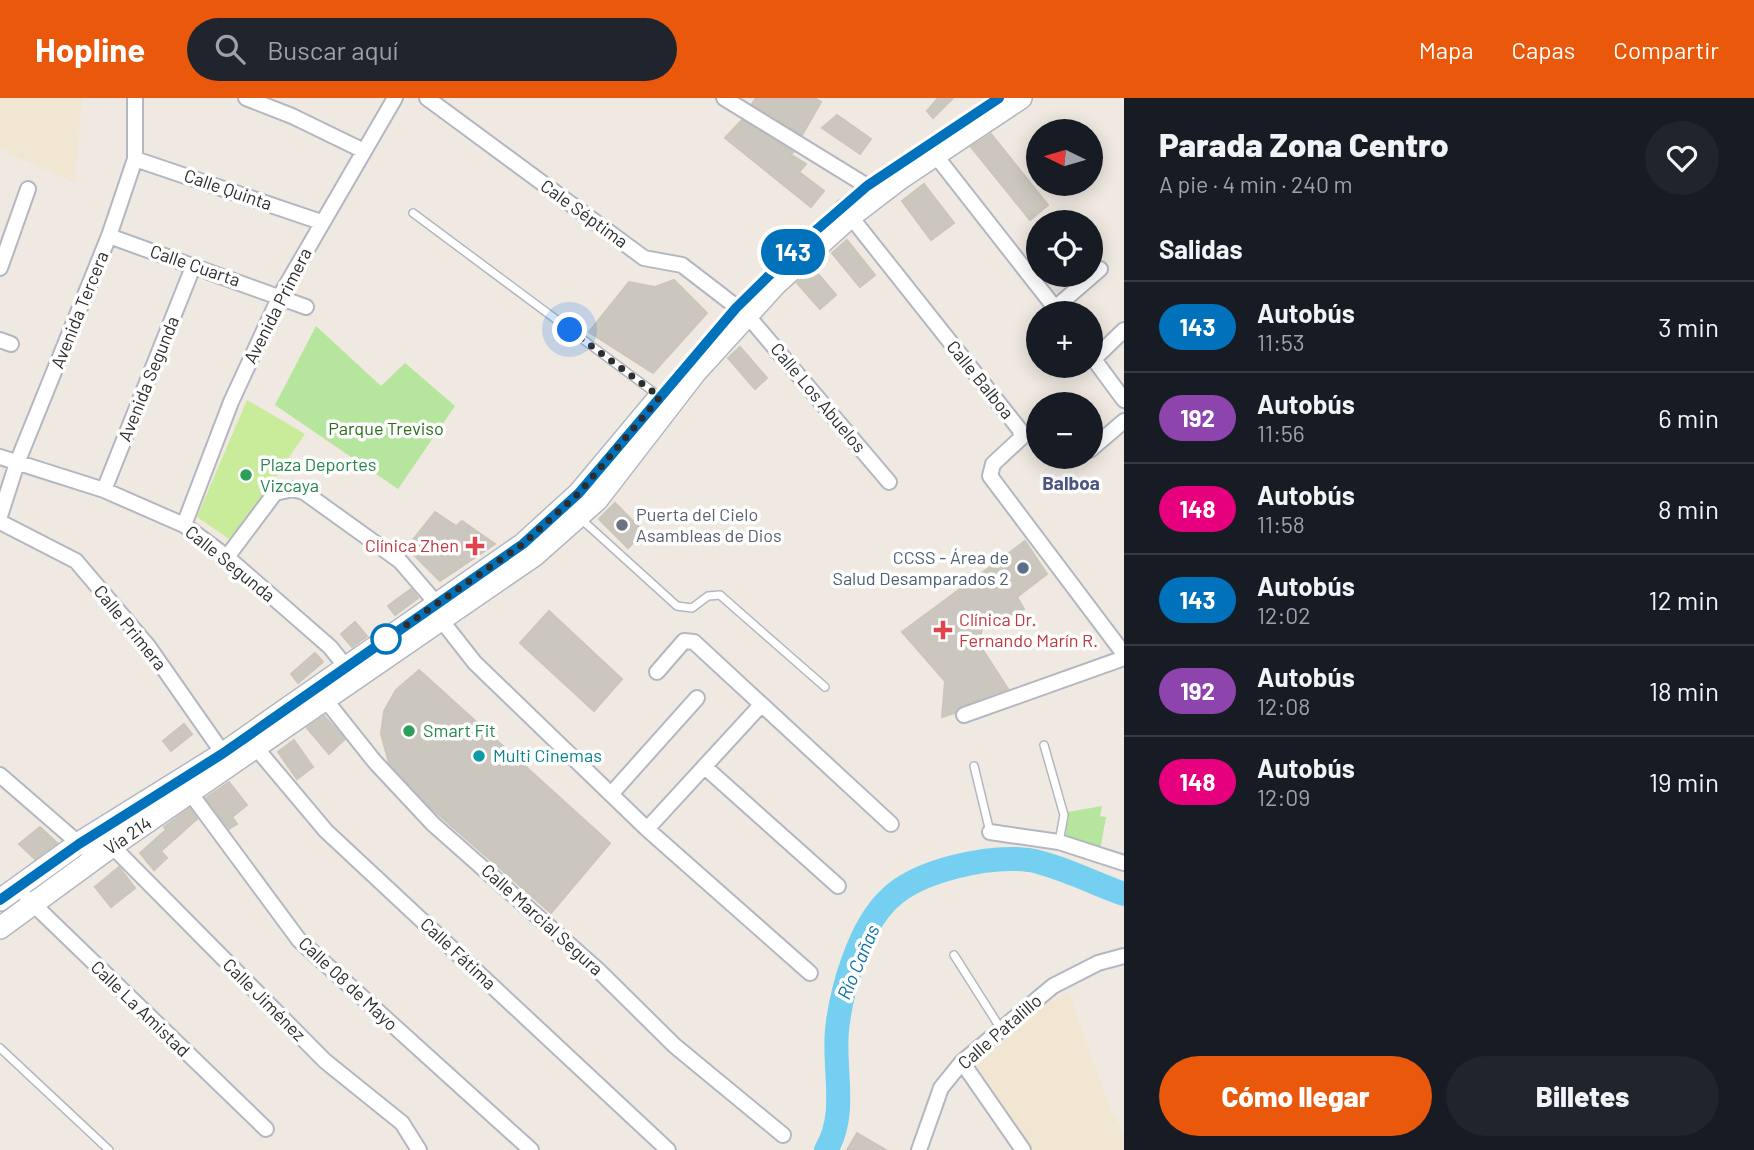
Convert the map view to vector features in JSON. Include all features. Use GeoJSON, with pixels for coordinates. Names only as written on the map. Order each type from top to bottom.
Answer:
{"type":"FeatureCollection","features":[{"type":"Feature","properties":{"kind":"main road","name":"Vía 214"},"geometry":{"type":"LineString","coordinates":[[440,612],[523,544],[579,493],[660,397],[741,312],[846,212],[867,186],[999,98]]}},
{"type":"Feature","properties":{"kind":"main road","name":"Vía 214"},"geometry":{"type":"LineString","coordinates":[[846,212],[936,156],[1021,98]]}},
{"type":"Feature","properties":{"kind":"main road","name":"Vía 214"},"geometry":{"type":"LineString","coordinates":[[8,894],[79,844],[227,760],[440,612],[535,555],[597,500],[741,312]]}},
{"type":"Feature","properties":{"kind":"main road","name":"Vía 214"},"geometry":{"type":"LineString","coordinates":[[0,928],[32,902],[191,794],[227,760],[257,749],[321,695]]}},
{"type":"Feature","properties":{"kind":"street","name":"Avenida Tercera"},"geometry":{"type":"LineString","coordinates":[[0,516],[17,463],[109,236],[135,159],[135,98]]}},
{"type":"Feature","properties":{"kind":"street"},"geometry":{"type":"LineString","coordinates":[[246,98],[292,116],[364,151]]}},
{"type":"Feature","properties":{"kind":"street","name":"Avenida Primera"},"geometry":{"type":"LineString","coordinates":[[184,525],[231,402],[280,296],[395,98]]}},
{"type":"Feature","properties":{"kind":"street","name":"Cale Séptima"},"geometry":{"type":"LineString","coordinates":[[427,98],[644,258],[682,265],[696,272],[741,312]]}},
{"type":"Feature","properties":{"kind":"street"},"geometry":{"type":"LineString","coordinates":[[724,98],[867,186]]}},
{"type":"Feature","properties":{"kind":"street"},"geometry":{"type":"LineString","coordinates":[[936,156],[1026,264]]}},
{"type":"Feature","properties":{"kind":"street","name":"Calle Quinta"},"geometry":{"type":"LineString","coordinates":[[135,159],[321,222]]}},
{"type":"Feature","properties":{"kind":"street"},"geometry":{"type":"LineString","coordinates":[[0,268],[28,189]]}},
{"type":"Feature","properties":{"kind":"street","name":"Calle Balboa"},"geometry":{"type":"LineString","coordinates":[[846,212],[1020,430],[1021,438],[993,464],[990,476],[1124,656]]}},
{"type":"Feature","properties":{"kind":"street","name":"Calle Cuarta"},"geometry":{"type":"LineString","coordinates":[[109,236],[306,307]]}},
{"type":"Feature","properties":{"kind":"street","name":"Avenida Segunda"},"geometry":{"type":"LineString","coordinates":[[104,491],[193,267]]}},
{"type":"Feature","properties":{"kind":"street"},"geometry":{"type":"LineString","coordinates":[[1067,301],[1082,287]]}},
{"type":"Feature","properties":{"kind":"street","name":"Calle Los Abuelos"},"geometry":{"type":"LineString","coordinates":[[741,312],[888,482]]}},
{"type":"Feature","properties":{"kind":"street"},"geometry":{"type":"LineString","coordinates":[[1103,348],[1124,330]]}},
{"type":"Feature","properties":{"kind":"street"},"geometry":{"type":"LineString","coordinates":[[1103,372],[1124,400]]}},
{"type":"Feature","properties":{"kind":"street"},"geometry":{"type":"LineString","coordinates":[[1103,439],[1124,421]]}},
{"type":"Feature","properties":{"kind":"street","name":"Calle Segunda"},"geometry":{"type":"LineString","coordinates":[[0,457],[104,491],[184,525],[226,557],[330,647],[351,673]]}},
{"type":"Feature","properties":{"kind":"street"},"geometry":{"type":"LineString","coordinates":[[226,557],[275,493],[293,489],[304,492],[400,561],[475,663],[647,829],[810,973]]}},
{"type":"Feature","properties":{"kind":"street","name":"Calle Primera"},"geometry":{"type":"LineString","coordinates":[[0,522],[76,561],[148,646],[227,760]]}},
{"type":"Feature","properties":{"kind":"street"},"geometry":{"type":"LineString","coordinates":[[657,672],[684,641],[689,640],[891,824]]}},
{"type":"Feature","properties":{"kind":"street"},"geometry":{"type":"LineString","coordinates":[[964,715],[1124,656]]}},
{"type":"Feature","properties":{"kind":"street","name":"Calle Marcial Segura"},"geometry":{"type":"LineString","coordinates":[[321,695],[375,762],[433,824],[598,970],[675,1046],[783,1135]]}},
{"type":"Feature","properties":{"kind":"street"},"geometry":{"type":"LineString","coordinates":[[611,793],[697,698]]}},
{"type":"Feature","properties":{"kind":"street"},"geometry":{"type":"LineString","coordinates":[[647,829],[706,768],[761,705]]}},
{"type":"Feature","properties":{"kind":"street","name":"Calle Fátima"},"geometry":{"type":"LineString","coordinates":[[257,749],[326,831],[668,1150]]}},
{"type":"Feature","properties":{"kind":"street"},"geometry":{"type":"LineString","coordinates":[[706,768],[838,886]]}},
{"type":"Feature","properties":{"kind":"street","name":"Calle Jiménez"},"geometry":{"type":"LineString","coordinates":[[0,775],[79,844],[104,852],[325,1061],[402,1123],[419,1150]]}},
{"type":"Feature","properties":{"kind":"street","name":"Calle 08 de Mayo"},"geometry":{"type":"LineString","coordinates":[[191,794],[251,871],[299,940],[531,1150]]}},
{"type":"Feature","properties":{"kind":"street"},"geometry":{"type":"LineString","coordinates":[[990,832],[1059,842],[1124,863]]}},
{"type":"Feature","properties":{"kind":"street","name":"Calle La Amistad"},"geometry":{"type":"LineString","coordinates":[[8,894],[32,902],[266,1129]]}},
{"type":"Feature","properties":{"kind":"street","name":"Calle Patalillo"},"geometry":{"type":"LineString","coordinates":[[919,1150],[941,1088],[962,1062],[1053,986],[1098,963],[1124,956]]}},
{"type":"Feature","properties":{"kind":"street"},"geometry":{"type":"LineString","coordinates":[[962,1062],[1023,1150]]}},
{"type":"Feature","properties":{"kind":"lane"},"geometry":{"type":"LineString","coordinates":[[413,213],[660,397]]}},
{"type":"Feature","properties":{"kind":"lane"},"geometry":{"type":"LineString","coordinates":[[578,516],[677,607],[692,608],[708,596],[720,596],[825,687]]}},
{"type":"Feature","properties":{"kind":"lane"},"geometry":{"type":"LineString","coordinates":[[1044,745],[1064,815],[1059,842]]}},
{"type":"Feature","properties":{"kind":"lane"},"geometry":{"type":"LineString","coordinates":[[974,766],[990,832]]}},
{"type":"Feature","properties":{"kind":"lane"},"geometry":{"type":"LineString","coordinates":[[954,955],[1002,1029]]}},
{"type":"Feature","properties":{"kind":"lane"},"geometry":{"type":"LineString","coordinates":[[0,1048],[108,1150]]}},
{"type":"Feature","properties":{"kind":"shaded area"},"geometry":{"type":"Polygon","coordinates":[[[0,98],[82,98],[75,183],[0,149],[0,98]]]}},
{"type":"Feature","properties":{"kind":"shaded area"},"geometry":{"type":"Polygon","coordinates":[[[1069,992],[1110,1108],[1124,1135],[1124,1150],[1033,1150],[972,1059],[1044,1005],[1069,992]]]}},
{"type":"Feature","properties":{"kind":"green space","name":"Parque Treviso"},"geometry":{"type":"Polygon","coordinates":[[[316,326],[381,386],[405,363],[455,406],[398,489],[275,405],[316,326]]]}},
{"type":"Feature","properties":{"kind":"green space","name":"Plaza Deportes Vizcaya"},"geometry":{"type":"Polygon","coordinates":[[[247,400],[305,434],[232,541],[197,517],[247,400]]]}},
{"type":"Feature","properties":{"kind":"green space"},"geometry":{"type":"Polygon","coordinates":[[[1102,806],[1100,816],[1106,817],[1100,851],[1066,840],[1064,831],[1068,812],[1102,806]]]}},
{"type":"Feature","properties":{"kind":"building"},"geometry":{"type":"Polygon","coordinates":[[[756,98],[815,98],[821,102],[802,135],[752,104],[756,98]]]}},
{"type":"Feature","properties":{"kind":"building"},"geometry":{"type":"Polygon","coordinates":[[[938,98],[953,98],[933,118],[927,111],[938,98]]]}},
{"type":"Feature","properties":{"kind":"building"},"geometry":{"type":"Polygon","coordinates":[[[837,115],[871,139],[860,154],[822,128],[837,115]]]}},
{"type":"Feature","properties":{"kind":"building"},"geometry":{"type":"Polygon","coordinates":[[[742,120],[793,152],[787,162],[793,156],[806,164],[799,172],[824,191],[811,207],[725,138],[742,120]]]}},
{"type":"Feature","properties":{"kind":"building"},"geometry":{"type":"Polygon","coordinates":[[[991,134],[1026,178],[1026,196],[1041,196],[1048,205],[1042,210],[1026,210],[1026,215],[971,147],[991,134]]]}},
{"type":"Feature","properties":{"kind":"building"},"geometry":{"type":"Polygon","coordinates":[[[924,184],[954,223],[931,240],[902,201],[924,184]]]}},
{"type":"Feature","properties":{"kind":"building"},"geometry":{"type":"Polygon","coordinates":[[[847,240],[875,275],[860,287],[832,253],[847,240]]]}},
{"type":"Feature","properties":{"kind":"building"},"geometry":{"type":"Polygon","coordinates":[[[813,268],[836,295],[820,309],[797,283],[813,268]]]}},
{"type":"Feature","properties":{"kind":"building"},"geometry":{"type":"Polygon","coordinates":[[[674,280],[707,313],[653,373],[589,332],[629,282],[655,287],[674,280]]]}},
{"type":"Feature","properties":{"kind":"building"},"geometry":{"type":"Polygon","coordinates":[[[740,347],[767,378],[755,389],[728,358],[740,347]]]}},
{"type":"Feature","properties":{"kind":"building","name":"Puerta del Cielo Asambleas de Dios"},"geometry":{"type":"Polygon","coordinates":[[[615,503],[644,532],[628,548],[599,519],[615,503]]]}},
{"type":"Feature","properties":{"kind":"building"},"geometry":{"type":"Polygon","coordinates":[[[435,512],[456,526],[462,521],[495,544],[440,581],[414,555],[422,548],[412,541],[435,512]]]}},
{"type":"Feature","properties":{"kind":"building","name":"Clínica Dr. Fernando Marín R."},"geometry":{"type":"Polygon","coordinates":[[[1025,541],[1047,574],[1017,597],[1024,609],[982,628],[979,644],[1008,689],[961,706],[955,713],[942,717],[945,681],[902,632],[1025,541]]]}},
{"type":"Feature","properties":{"kind":"building"},"geometry":{"type":"Polygon","coordinates":[[[411,589],[418,598],[395,615],[388,606],[411,589]]]}},
{"type":"Feature","properties":{"kind":"building"},"geometry":{"type":"Polygon","coordinates":[[[549,611],[622,679],[594,711],[520,643],[549,611]]]}},
{"type":"Feature","properties":{"kind":"building"},"geometry":{"type":"Polygon","coordinates":[[[355,622],[367,636],[352,647],[341,634],[355,622]]]}},
{"type":"Feature","properties":{"kind":"building"},"geometry":{"type":"Polygon","coordinates":[[[315,653],[323,662],[298,683],[291,674],[315,653]]]}},
{"type":"Feature","properties":{"kind":"building"},"geometry":{"type":"Polygon","coordinates":[[[419,670],[610,843],[551,913],[431,808],[389,763],[381,734],[384,711],[396,690],[419,670]]]}},
{"type":"Feature","properties":{"kind":"building"},"geometry":{"type":"Polygon","coordinates":[[[324,716],[345,739],[329,754],[307,728],[324,716]]]}},
{"type":"Feature","properties":{"kind":"building"},"geometry":{"type":"Polygon","coordinates":[[[184,724],[192,734],[171,751],[163,741],[184,724]]]}},
{"type":"Feature","properties":{"kind":"building"},"geometry":{"type":"Polygon","coordinates":[[[294,740],[313,767],[297,779],[278,752],[294,740]]]}},
{"type":"Feature","properties":{"kind":"building"},"geometry":{"type":"Polygon","coordinates":[[[229,782],[247,805],[232,817],[237,824],[229,829],[206,798],[229,782]]]}},
{"type":"Feature","properties":{"kind":"building"},"geometry":{"type":"Polygon","coordinates":[[[190,808],[197,819],[161,851],[167,858],[154,870],[140,853],[166,830],[164,827],[190,808]]]}},
{"type":"Feature","properties":{"kind":"building"},"geometry":{"type":"Polygon","coordinates":[[[40,827],[57,843],[35,859],[19,844],[40,827]]]}},
{"type":"Feature","properties":{"kind":"building"},"geometry":{"type":"Polygon","coordinates":[[[119,867],[135,888],[111,907],[95,887],[119,867]]]}},
{"type":"Feature","properties":{"kind":"building"},"geometry":{"type":"Polygon","coordinates":[[[857,1133],[886,1150],[847,1150],[857,1133]]]}},
{"type":"Feature","properties":{"kind":"waterway","name":"Río Cañas"},"geometry":{"type":"LineString","coordinates":[[826,1150],[833,1136],[838,1107],[837,1030],[847,979],[860,942],[878,911],[889,899],[917,880],[935,873],[975,862],[1013,859],[1051,866],[1124,894]]}},
{"type":"Feature","properties":{"kind":"bus line","name":"143"},"geometry":{"type":"LineString","coordinates":[[0,900],[79,844],[222,754],[523,544],[579,493],[736,308],[806,239],[867,186],[999,98]]}},
{"type":"Feature","properties":{"kind":"place","name":"Plaza Deportes Vizcaya"},"geometry":{"type":"Point","coordinates":[246,475]}},
{"type":"Feature","properties":{"kind":"place","name":"Puerta del Cielo Asambleas de Dios"},"geometry":{"type":"Point","coordinates":[622,525]}},
{"type":"Feature","properties":{"kind":"place","name":"Clínica Zhen"},"geometry":{"type":"Point","coordinates":[475,546]}},
{"type":"Feature","properties":{"kind":"place","name":"CCSS - Área de Salud Desamparados 2"},"geometry":{"type":"Point","coordinates":[1023,568]}},
{"type":"Feature","properties":{"kind":"place","name":"Clínica Dr. Fernando Marín R."},"geometry":{"type":"Point","coordinates":[943,630]}},
{"type":"Feature","properties":{"kind":"place","name":"Smart Fit"},"geometry":{"type":"Point","coordinates":[409,731]}},
{"type":"Feature","properties":{"kind":"place","name":"Multi Cinemas"},"geometry":{"type":"Point","coordinates":[479,756]}},
{"type":"Feature","properties":{"kind":"district","name":"Balboa"},"geometry":{"type":"Point","coordinates":[1071,483]}},
{"type":"Feature","properties":{"kind":"route"},"geometry":{"type":"LineString","coordinates":[[386,639],[523,544],[579,493],[660,397],[570,330]]}}]}
